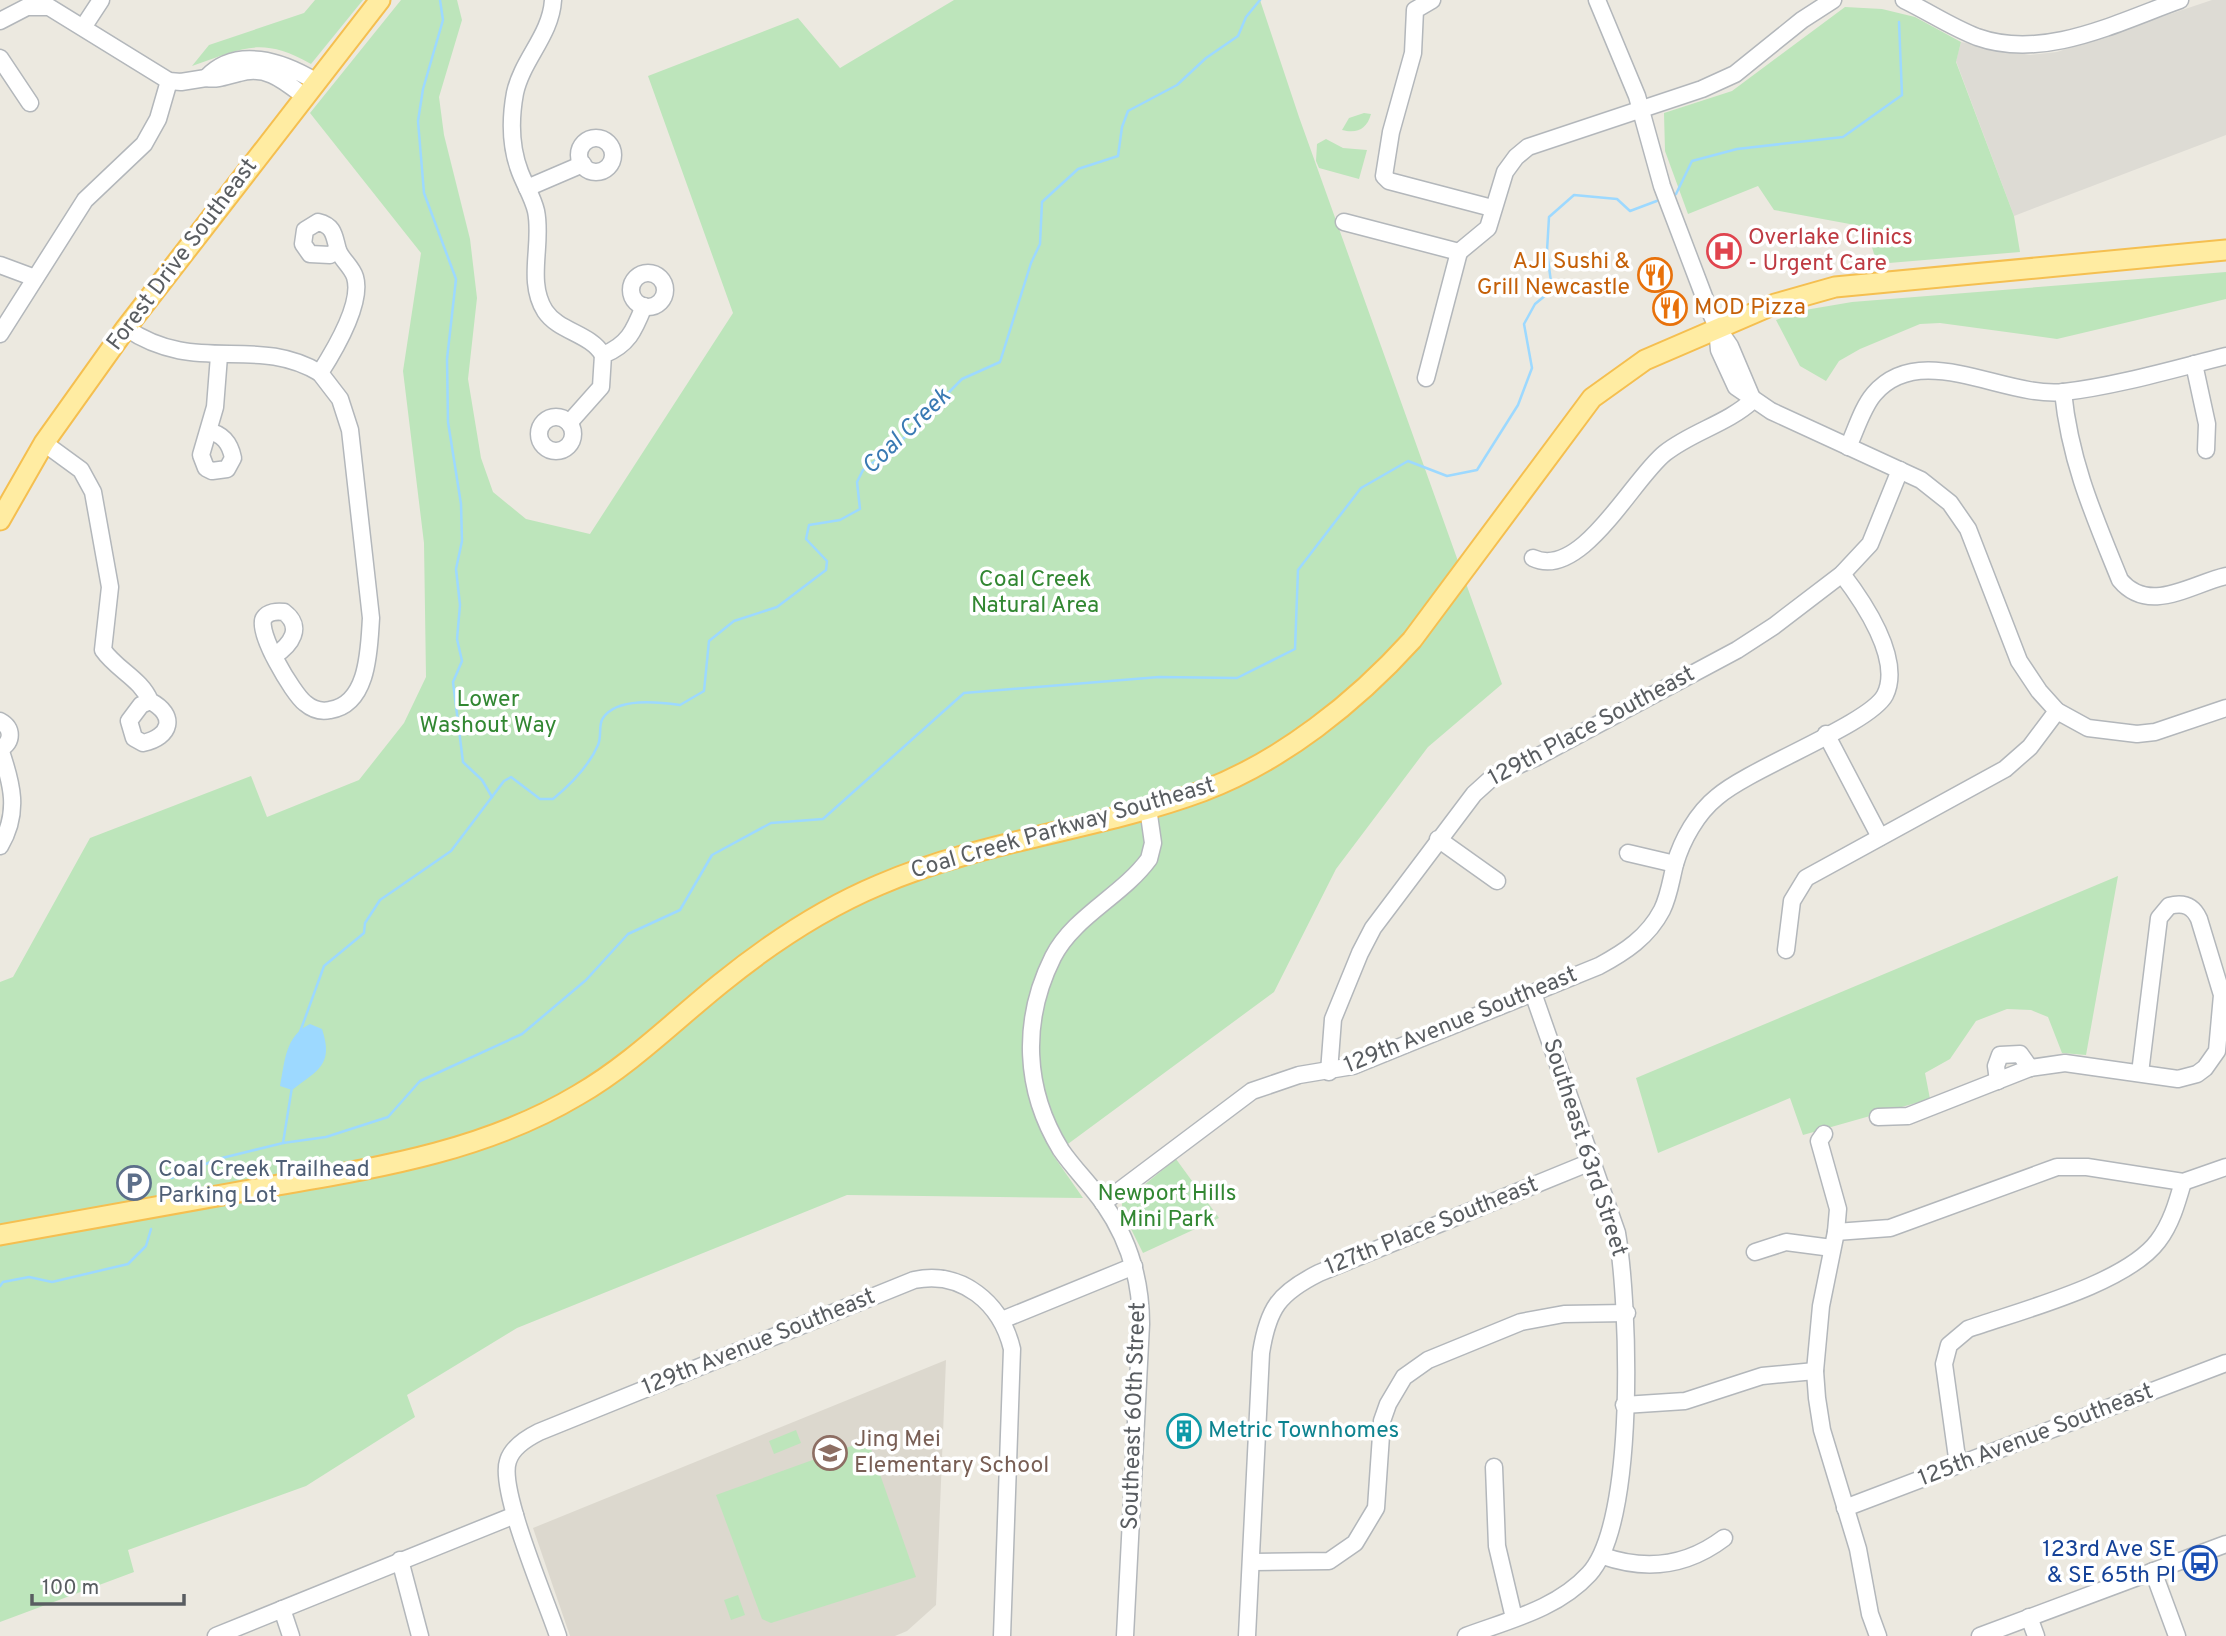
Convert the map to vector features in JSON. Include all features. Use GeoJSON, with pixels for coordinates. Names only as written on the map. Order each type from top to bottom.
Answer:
{"type":"FeatureCollection","features":[{"type":"Feature","properties":{"kind":"main road","name":"Forest Drive Southeast"},"geometry":{"type":"LineString","coordinates":[[0,520],[44,443],[126,328],[380,0]]}},
{"type":"Feature","properties":{"kind":"main road","name":"Coal Creek Parkway Southeast"},"geometry":{"type":"LineString","coordinates":[[0,1235],[420,1158],[499,1133],[578,1095],[652,1042],[750,961],[845,901],[891,880],[957,857],[1148,808],[1232,778],[1299,738],[1355,696],[1412,640],[1592,398],[1645,360],[1717,327],[1775,304],[1835,287],[2226,250]]}},
{"type":"Feature","properties":{"kind":"street"},"geometry":{"type":"LineString","coordinates":[[84,26],[101,0]]}},
{"type":"Feature","properties":{"kind":"street"},"geometry":{"type":"LineString","coordinates":[[553,0],[549,22],[520,78],[512,112],[514,153],[536,211],[536,284],[539,298],[550,317],[594,344],[603,355],[601,387],[569,423]]}},
{"type":"Feature","properties":{"kind":"street"},"geometry":{"type":"LineString","coordinates":[[1432,0],[1415,10],[1413,53],[1388,145],[1384,176],[1389,181],[1492,208]]}},
{"type":"Feature","properties":{"kind":"street"},"geometry":{"type":"LineString","coordinates":[[1597,0],[1642,109],[1662,186],[1725,348],[1735,387],[1753,400],[1935,489],[1961,519],[2020,661],[2039,691],[2057,711],[2088,727],[2137,734],[2155,732],[2226,709]]}},
{"type":"Feature","properties":{"kind":"street"},"geometry":{"type":"LineString","coordinates":[[1426,378],[1459,252],[1488,228],[1505,172],[1516,156],[1528,147],[1702,89],[1735,74],[1802,20],[1833,0]]}},
{"type":"Feature","properties":{"kind":"street"},"geometry":{"type":"LineString","coordinates":[[1904,0],[1929,6],[1978,37],[2011,45],[2038,45],[2084,33],[2180,0]]}},
{"type":"Feature","properties":{"kind":"street"},"geometry":{"type":"LineString","coordinates":[[0,21],[16,11],[38,6],[49,7],[84,26],[169,81],[206,78],[212,71],[236,62],[259,58],[294,69],[310,88]]}},
{"type":"Feature","properties":{"kind":"street"},"geometry":{"type":"LineString","coordinates":[[0,58],[30,103]]}},
{"type":"Feature","properties":{"kind":"street"},"geometry":{"type":"LineString","coordinates":[[0,334],[85,200],[144,144],[158,119],[169,81]]}},
{"type":"Feature","properties":{"kind":"street"},"geometry":{"type":"LineString","coordinates":[[527,188],[578,169],[583,164]]}},
{"type":"Feature","properties":{"kind":"street"},"geometry":{"type":"LineString","coordinates":[[1344,222],[1459,252]]}},
{"type":"Feature","properties":{"kind":"street"},"geometry":{"type":"LineString","coordinates":[[320,373],[339,340],[357,287],[350,267],[338,250]]}},
{"type":"Feature","properties":{"kind":"street"},"geometry":{"type":"LineString","coordinates":[[0,265],[35,278]]}},
{"type":"Feature","properties":{"kind":"street"},"geometry":{"type":"LineString","coordinates":[[603,355],[620,348],[629,340],[644,306]]}},
{"type":"Feature","properties":{"kind":"street"},"geometry":{"type":"LineString","coordinates":[[126,328],[167,349],[219,356],[278,355],[320,373],[340,399],[350,430],[371,618],[369,649],[362,679],[354,696],[345,705],[324,711],[313,709],[295,694],[274,656]]}},
{"type":"Feature","properties":{"kind":"street"},"geometry":{"type":"LineString","coordinates":[[208,432],[217,392],[219,356]]}},
{"type":"Feature","properties":{"kind":"street"},"geometry":{"type":"LineString","coordinates":[[1848,447],[1872,397],[1899,376],[1915,371],[1941,371],[2034,391],[2063,392],[2226,356]]}},
{"type":"Feature","properties":{"kind":"street"},"geometry":{"type":"LineString","coordinates":[[2194,364],[2207,424],[2206,450]]}},
{"type":"Feature","properties":{"kind":"street"},"geometry":{"type":"LineString","coordinates":[[2063,392],[2067,431],[2076,470],[2120,580],[2127,589],[2137,595],[2157,597],[2226,576]]}},
{"type":"Feature","properties":{"kind":"street"},"geometry":{"type":"LineString","coordinates":[[1533,558],[1541,562],[1559,559],[1591,540],[1644,472],[1664,454],[1692,435],[1726,421],[1753,400]]}},
{"type":"Feature","properties":{"kind":"street"},"geometry":{"type":"LineString","coordinates":[[44,443],[81,470],[88,480],[110,587],[111,604],[103,650],[110,660],[145,689],[150,701]]}},
{"type":"Feature","properties":{"kind":"street","name":"129th Place Southeast"},"geometry":{"type":"LineString","coordinates":[[1329,1072],[1333,1019],[1373,928],[1474,794],[1495,775],[1535,758],[1752,641],[1842,574],[1877,532],[1900,470]]}},
{"type":"Feature","properties":{"kind":"street","name":"129th Avenue Southeast"},"geometry":{"type":"LineString","coordinates":[[1103,1203],[1252,1091],[1299,1075],[1353,1066],[1599,966],[1644,936],[1661,911],[1675,864],[1692,826],[1714,799],[1739,780],[1871,709],[1885,694],[1888,684],[1887,661],[1872,617],[1842,574]]}},
{"type":"Feature","properties":{"kind":"street"},"geometry":{"type":"LineString","coordinates":[[1786,950],[1789,914],[1795,892],[1806,878],[2005,769],[2030,747],[2057,711]]}},
{"type":"Feature","properties":{"kind":"street"},"geometry":{"type":"LineString","coordinates":[[0,721],[7,726],[10,735],[8,743],[0,749],[13,795],[9,828],[0,846]]}},
{"type":"Feature","properties":{"kind":"street"},"geometry":{"type":"LineString","coordinates":[[1826,734],[1880,837]]}},
{"type":"Feature","properties":{"kind":"street","name":"Southeast 60th Street"},"geometry":{"type":"LineString","coordinates":[[1125,1636],[1141,1324],[1140,1299],[1134,1266],[1125,1242],[1103,1203],[1061,1149],[1044,1113],[1031,1067],[1030,1034],[1047,972],[1064,940],[1149,859],[1153,843],[1148,808]]}},
{"type":"Feature","properties":{"kind":"street"},"geometry":{"type":"LineString","coordinates":[[1438,839],[1497,881]]}},
{"type":"Feature","properties":{"kind":"street"},"geometry":{"type":"LineString","coordinates":[[1628,853],[1675,864]]}},
{"type":"Feature","properties":{"kind":"street"},"geometry":{"type":"LineString","coordinates":[[1878,1117],[1908,1116],[2030,1068],[2065,1063],[2178,1079],[2197,1074],[2213,1060],[2224,1021],[2221,986],[2199,919],[2190,907],[2169,906],[2159,918],[2140,1073]]}},
{"type":"Feature","properties":{"kind":"street","name":"Southeast 63rd Street"},"geometry":{"type":"LineString","coordinates":[[1533,993],[1617,1233],[1627,1313],[1625,1405],[1618,1499],[1612,1531],[1602,1556]]}},
{"type":"Feature","properties":{"kind":"street"},"geometry":{"type":"LineString","coordinates":[[1998,1081],[1996,1066],[2000,1055],[2020,1054],[2030,1068]]}},
{"type":"Feature","properties":{"kind":"street"},"geometry":{"type":"LineString","coordinates":[[1824,1134],[1819,1141],[1838,1209],[1821,1306],[1815,1371],[1822,1430],[1878,1636]]}},
{"type":"Feature","properties":{"kind":"street","name":"127th Place Southeast"},"geometry":{"type":"LineString","coordinates":[[1253,1562],[1261,1353],[1264,1334],[1277,1302],[1297,1284],[1319,1273],[1593,1161]]}},
{"type":"Feature","properties":{"kind":"street"},"geometry":{"type":"LineString","coordinates":[[1755,1252],[1786,1242],[1834,1240],[1890,1228],[2057,1167],[2087,1167],[2183,1182],[2226,1167]]}},
{"type":"Feature","properties":{"kind":"street"},"geometry":{"type":"LineString","coordinates":[[1958,1465],[1945,1378],[1944,1364],[1949,1345],[1968,1329],[2127,1268],[2157,1243],[2171,1222],[2183,1182]]}},
{"type":"Feature","properties":{"kind":"street"},"geometry":{"type":"LineString","coordinates":[[1002,1636],[1013,1364],[1007,1331],[1002,1320],[1134,1266]]}},
{"type":"Feature","properties":{"kind":"street","name":"129th Avenue Southeast"},"geometry":{"type":"LineString","coordinates":[[515,1515],[506,1480],[508,1460],[512,1452],[539,1432],[914,1280],[941,1278],[966,1285],[1002,1320]]}},
{"type":"Feature","properties":{"kind":"street"},"geometry":{"type":"LineString","coordinates":[[1247,1636],[1253,1562],[1329,1561],[1355,1543],[1373,1517],[1382,1421],[1395,1390],[1404,1377],[1428,1360],[1521,1322],[1564,1314],[1627,1313]]}},
{"type":"Feature","properties":{"kind":"street","name":"125th Avenue Southeast"},"geometry":{"type":"LineString","coordinates":[[1845,1508],[2226,1363]]}},
{"type":"Feature","properties":{"kind":"street"},"geometry":{"type":"LineString","coordinates":[[1625,1405],[1685,1401],[1762,1376],[1815,1371]]}},
{"type":"Feature","properties":{"kind":"street"},"geometry":{"type":"LineString","coordinates":[[1494,1466],[1497,1546],[1514,1618]]}},
{"type":"Feature","properties":{"kind":"street"},"geometry":{"type":"LineString","coordinates":[[216,1636],[515,1515],[558,1636]]}},
{"type":"Feature","properties":{"kind":"street"},"geometry":{"type":"LineString","coordinates":[[1466,1636],[1554,1603],[1590,1573],[1602,1556],[1631,1564],[1674,1563],[1696,1556],[1724,1538]]}},
{"type":"Feature","properties":{"kind":"street"},"geometry":{"type":"LineString","coordinates":[[1980,1636],[2226,1544]]}},
{"type":"Feature","properties":{"kind":"street"},"geometry":{"type":"LineString","coordinates":[[400,1560],[420,1636]]}},
{"type":"Feature","properties":{"kind":"street"},"geometry":{"type":"LineString","coordinates":[[2153,1571],[2177,1636]]}},
{"type":"Feature","properties":{"kind":"street"},"geometry":{"type":"LineString","coordinates":[[282,1609],[291,1636]]}},
{"type":"Feature","properties":{"kind":"street"},"geometry":{"type":"LineString","coordinates":[[2029,1618],[2036,1636]]}},
{"type":"Feature","properties":{"kind":"shaded area"},"geometry":{"type":"Polygon","coordinates":[[[2212,0],[2226,0],[2226,135],[2014,216],[1956,61],[1961,42],[2030,55],[2057,52],[2212,0]]]}},
{"type":"Feature","properties":{"kind":"shaded area","name":"Jing Mei Elementary School"},"geometry":{"type":"Polygon","coordinates":[[[946,1360],[936,1605],[907,1631],[895,1636],[570,1636],[533,1528],[946,1360]]]}},
{"type":"Feature","properties":{"kind":"green space"},"geometry":{"type":"Polygon","coordinates":[[[315,0],[363,0],[311,64],[278,50],[252,48],[192,66],[209,45],[304,13],[315,0]]]}},
{"type":"Feature","properties":{"kind":"green space","name":"Coal Creek Natural Area"},"geometry":{"type":"Polygon","coordinates":[[[401,0],[457,0],[462,20],[439,97],[444,135],[470,239],[477,298],[468,379],[481,458],[493,492],[526,519],[590,534],[733,313],[648,76],[798,18],[840,68],[954,0],[1260,0],[1299,117],[1502,684],[1428,747],[1336,869],[1274,992],[1053,1155],[1083,1198],[847,1195],[517,1328],[407,1395],[415,1417],[306,1486],[128,1550],[134,1572],[0,1622],[0,982],[13,977],[90,838],[251,776],[267,817],[359,780],[404,723],[426,677],[424,543],[403,371],[421,253],[310,113],[401,0]]]}},
{"type":"Feature","properties":{"kind":"green space"},"geometry":{"type":"Polygon","coordinates":[[[1845,7],[1882,9],[1915,17],[1961,42],[1956,62],[2014,216],[2020,252],[1877,264],[1866,227],[1774,210],[1758,186],[1688,214],[1665,151],[1664,113],[1732,91],[1845,7]]]}},
{"type":"Feature","properties":{"kind":"green space"},"geometry":{"type":"Polygon","coordinates":[[[1364,113],[1371,114],[1364,127],[1357,131],[1342,130],[1349,118],[1364,113]]]}},
{"type":"Feature","properties":{"kind":"green space"},"geometry":{"type":"Polygon","coordinates":[[[1326,139],[1343,148],[1367,150],[1359,179],[1319,168],[1316,161],[1317,144],[1326,139]]]}},
{"type":"Feature","properties":{"kind":"green space"},"geometry":{"type":"Polygon","coordinates":[[[2226,272],[2226,299],[2057,339],[1940,323],[1920,324],[1860,349],[1839,361],[1826,381],[1800,366],[1776,320],[1805,310],[1852,302],[2226,272]]]}},
{"type":"Feature","properties":{"kind":"green space"},"geometry":{"type":"Polygon","coordinates":[[[2118,876],[2086,1055],[2062,1053],[2048,1017],[2031,1010],[2007,1009],[1976,1021],[1950,1059],[1925,1073],[1930,1099],[1803,1135],[1790,1098],[1658,1153],[1636,1078],[2118,876]]]}},
{"type":"Feature","properties":{"kind":"green space","name":"Newport Hills Mini Park"},"geometry":{"type":"Polygon","coordinates":[[[1176,1159],[1219,1218],[1143,1253],[1122,1211],[1122,1203],[1176,1159]]]}},
{"type":"Feature","properties":{"kind":"green space"},"geometry":{"type":"Polygon","coordinates":[[[796,1430],[801,1443],[774,1454],[769,1441],[796,1430]]]}},
{"type":"Feature","properties":{"kind":"green space"},"geometry":{"type":"Polygon","coordinates":[[[868,1440],[916,1577],[771,1623],[762,1619],[716,1495],[868,1440]]]}},
{"type":"Feature","properties":{"kind":"green space"},"geometry":{"type":"Polygon","coordinates":[[[738,1595],[745,1615],[731,1620],[724,1600],[738,1595]]]}},
{"type":"Feature","properties":{"kind":"water"},"geometry":{"type":"Polygon","coordinates":[[[310,1024],[322,1029],[325,1059],[316,1071],[292,1090],[280,1086],[291,1042],[295,1035],[310,1024]]]}},
{"type":"Feature","properties":{"kind":"waterway"},"geometry":{"type":"LineString","coordinates":[[440,0],[443,20],[423,89],[418,121],[424,193],[456,279],[447,359],[448,422],[461,504],[462,541],[456,569],[460,605],[457,639],[462,661],[453,682],[463,762],[482,780],[492,797]]}},
{"type":"Feature","properties":{"kind":"waterway","name":"Coal Creek"},"geometry":{"type":"LineString","coordinates":[[300,1032],[324,966],[364,933],[365,923],[380,900],[451,851],[504,781],[511,777],[540,799],[553,799],[590,760],[599,742],[603,718],[609,711],[639,702],[680,705],[704,691],[709,641],[734,621],[777,607],[826,570],[827,561],[806,539],[809,525],[840,520],[860,509],[857,482],[863,470],[898,444],[962,379],[1000,362],[1031,263],[1040,244],[1042,202],[1078,169],[1118,156],[1122,127],[1128,111],[1177,85],[1206,58],[1238,36],[1246,17],[1260,0]]}},
{"type":"Feature","properties":{"kind":"waterway"},"geometry":{"type":"LineString","coordinates":[[1671,196],[1676,194],[1692,161],[1737,149],[1843,137],[1902,95],[1899,22]]}},
{"type":"Feature","properties":{"kind":"waterway"},"geometry":{"type":"LineString","coordinates":[[283,1143],[326,1137],[388,1117],[420,1081],[522,1034],[586,980],[628,934],[680,910],[712,855],[771,823],[823,819],[964,693],[1159,677],[1237,678],[1295,649],[1298,570],[1361,488],[1408,461],[1447,476],[1477,470],[1518,405],[1532,368],[1524,324],[1535,304],[1552,290],[1547,251],[1549,217],[1574,195],[1617,199],[1630,211],[1662,199]]}},
{"type":"Feature","properties":{"kind":"waterway","name":"Coal Creek"},"geometry":{"type":"LineString","coordinates":[[171,1178],[218,1159],[283,1143],[292,1087]]}},
{"type":"Feature","properties":{"kind":"waterway","name":"Coal Creek"},"geometry":{"type":"LineString","coordinates":[[0,1286],[3,1282],[29,1277],[52,1282],[128,1264],[146,1246],[151,1229]]}},
{"type":"Feature","properties":{"kind":"place","name":"Overlake Clinics - Urgent Care"},"geometry":{"type":"Point","coordinates":[1724,251]}},
{"type":"Feature","properties":{"kind":"place","name":"AJI Sushi & Grill Newcastle"},"geometry":{"type":"Point","coordinates":[1655,275]}},
{"type":"Feature","properties":{"kind":"place","name":"MOD Pizza"},"geometry":{"type":"Point","coordinates":[1670,308]}},
{"type":"Feature","properties":{"kind":"place","name":"Coal Creek Trailhead Parking Lot"},"geometry":{"type":"Point","coordinates":[134,1183]}},
{"type":"Feature","properties":{"kind":"place","name":"Metric Townhomes"},"geometry":{"type":"Point","coordinates":[1184,1431]}},
{"type":"Feature","properties":{"kind":"place","name":"Jing Mei Elementary School"},"geometry":{"type":"Point","coordinates":[830,1453]}},
{"type":"Feature","properties":{"kind":"place","name":"123rd Ave SE & SE 65th Pl"},"geometry":{"type":"Point","coordinates":[2200,1563]}},
{"type":"Feature","properties":{"kind":"park label","name":"Lower Washout Way"},"geometry":{"type":"Point","coordinates":[488,713]}}]}
